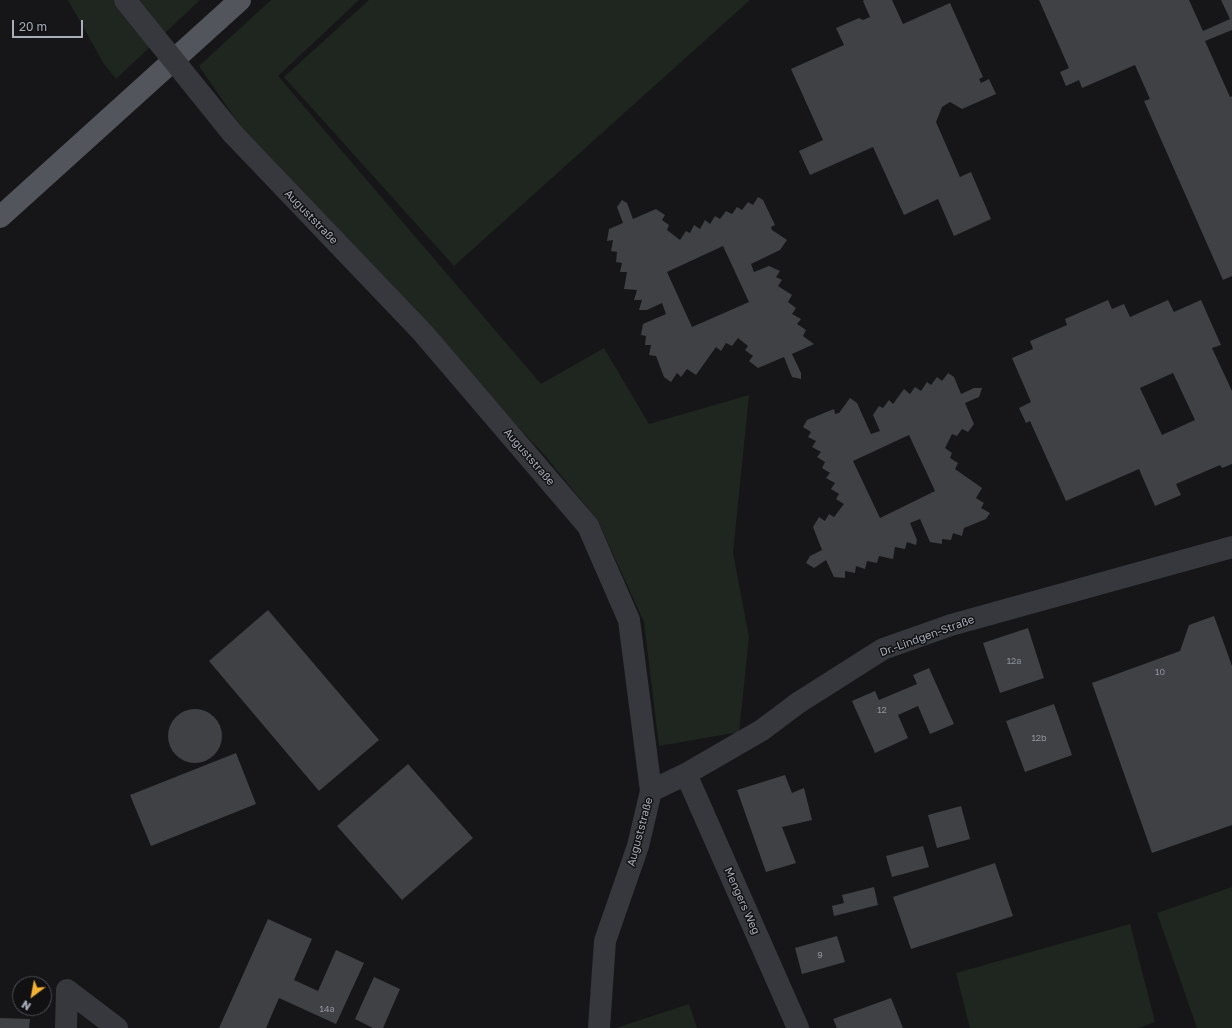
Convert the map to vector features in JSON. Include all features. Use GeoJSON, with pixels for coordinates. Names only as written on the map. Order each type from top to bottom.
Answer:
{"type":"FeatureCollection","features":[{"type":"Feature","properties":{"kind":"main road"},"geometry":{"type":"LineString","coordinates":[[0,217],[240,0]]}},
{"type":"Feature","properties":{"kind":"street","name":"Auguststraße"},"geometry":{"type":"LineString","coordinates":[[125,0],[233,134],[423,333],[588,526],[629,620],[651,791],[638,846],[605,941],[598,1024],[599,1028]]}},
{"type":"Feature","properties":{"kind":"street","name":"Dr.-Lindgen-Straße"},"geometry":{"type":"LineString","coordinates":[[651,791],[686,774],[762,730],[798,703],[883,649],[951,625],[1232,547]]}},
{"type":"Feature","properties":{"kind":"street","name":"Mengers Weg"},"geometry":{"type":"LineString","coordinates":[[686,774],[798,1028]]}},
{"type":"Feature","properties":{"kind":"street"},"geometry":{"type":"LineString","coordinates":[[66,1028],[68,990],[117,1028]]}},
{"type":"Feature","properties":{"kind":"shaded area"},"geometry":{"type":"Polygon","coordinates":[[[68,0],[200,0],[116,79],[104,64],[68,0]]]}},
{"type":"Feature","properties":{"kind":"shaded area"},"geometry":{"type":"Polygon","coordinates":[[[271,0],[359,0],[278,76],[541,384],[604,348],[649,424],[749,395],[733,553],[749,637],[739,732],[659,746],[644,622],[598,521],[546,457],[243,130],[199,66],[271,0]]]}},
{"type":"Feature","properties":{"kind":"shaded area"},"geometry":{"type":"Polygon","coordinates":[[[369,0],[750,0],[454,266],[284,77],[369,0]]]}},
{"type":"Feature","properties":{"kind":"shaded area"},"geometry":{"type":"Polygon","coordinates":[[[1232,887],[1232,1028],[1197,1028],[1157,913],[1232,887]]]}},
{"type":"Feature","properties":{"kind":"shaded area"},"geometry":{"type":"Polygon","coordinates":[[[1130,924],[1155,1022],[1139,1028],[970,1028],[956,973],[1130,924]]]}},
{"type":"Feature","properties":{"kind":"shaded area"},"geometry":{"type":"Polygon","coordinates":[[[689,1004],[697,1028],[619,1028],[619,1027],[689,1004]]]}},
{"type":"Feature","properties":{"kind":"building"},"geometry":{"type":"Polygon","coordinates":[[[892,0],[903,24],[950,3],[983,77],[979,79],[981,83],[989,79],[996,94],[962,109],[950,102],[942,107],[936,122],[960,177],[971,172],[991,219],[954,236],[938,199],[904,215],[873,147],[810,175],[799,151],[823,140],[791,69],[844,45],[836,28],[859,18],[863,20],[870,17],[863,1],[892,0]]]}},
{"type":"Feature","properties":{"kind":"building"},"geometry":{"type":"Polygon","coordinates":[[[1039,0],[1189,0],[1203,31],[1230,19],[1221,0],[1232,0],[1232,30],[1205,41],[1230,97],[1232,96],[1232,276],[1223,280],[1144,101],[1150,99],[1135,65],[1082,88],[1079,80],[1066,86],[1060,72],[1069,68],[1039,0]]]}},
{"type":"Feature","properties":{"kind":"building"},"geometry":{"type":"Polygon","coordinates":[[[758,197],[763,200],[775,225],[771,227],[772,230],[787,240],[780,250],[751,264],[754,272],[769,266],[780,271],[776,277],[782,280],[778,286],[792,295],[788,302],[796,308],[792,314],[801,319],[797,324],[806,330],[803,336],[814,344],[792,354],[801,373],[801,379],[792,377],[784,357],[758,368],[749,361],[753,356],[745,350],[748,346],[738,338],[732,346],[726,343],[721,351],[716,347],[696,375],[687,369],[681,377],[677,373],[671,382],[664,377],[656,356],[649,355],[651,345],[645,345],[646,336],[641,335],[643,324],[666,314],[662,303],[647,310],[639,310],[642,300],[634,300],[637,290],[624,289],[627,272],[620,272],[622,263],[616,262],[617,252],[611,251],[613,240],[607,241],[609,229],[623,223],[617,207],[622,200],[627,203],[633,219],[656,209],[665,215],[662,220],[669,225],[667,230],[680,240],[686,231],[690,233],[694,225],[700,229],[705,220],[710,224],[715,216],[720,219],[726,211],[732,214],[737,207],[742,210],[748,202],[753,205],[758,197]],[[723,246],[667,272],[692,327],[749,302],[723,246]]]}},
{"type":"Feature","properties":{"kind":"building"},"geometry":{"type":"Polygon","coordinates":[[[1108,300],[1112,309],[1124,304],[1130,317],[1168,300],[1174,312],[1201,300],[1221,345],[1212,348],[1232,391],[1232,464],[1222,468],[1220,465],[1176,484],[1181,495],[1155,506],[1139,469],[1066,501],[1030,421],[1026,423],[1019,408],[1031,402],[1012,358],[1033,349],[1030,341],[1067,325],[1065,319],[1108,300]],[[1173,373],[1140,388],[1162,435],[1195,420],[1173,373]]]}},
{"type":"Feature","properties":{"kind":"building"},"geometry":{"type":"Polygon","coordinates":[[[948,373],[954,377],[961,394],[974,388],[982,388],[979,397],[965,403],[974,424],[968,432],[962,429],[957,436],[952,434],[945,448],[952,453],[950,458],[958,463],[955,469],[982,488],[976,498],[984,503],[981,508],[990,513],[986,519],[964,528],[962,536],[953,533],[951,540],[942,539],[942,544],[930,542],[920,519],[910,523],[917,540],[916,545],[907,542],[905,549],[895,547],[893,559],[879,556],[877,563],[867,561],[865,569],[856,566],[855,573],[845,571],[845,578],[834,577],[826,560],[814,568],[806,563],[810,556],[822,550],[813,527],[819,517],[825,521],[829,514],[834,517],[844,504],[836,499],[839,494],[831,489],[835,483],[826,478],[830,473],[822,468],[825,462],[817,457],[821,452],[812,447],[816,441],[808,437],[811,432],[803,427],[807,420],[834,409],[835,414],[839,413],[850,398],[857,403],[871,434],[880,431],[873,415],[879,406],[883,408],[889,400],[893,404],[904,389],[910,394],[915,387],[921,391],[927,382],[931,385],[937,377],[942,381],[948,373]],[[909,435],[853,461],[880,518],[935,491],[909,435]]]}},
{"type":"Feature","properties":{"kind":"building"},"geometry":{"type":"Polygon","coordinates":[[[268,610],[379,740],[319,791],[209,661],[268,610]]]}},
{"type":"Feature","properties":{"kind":"building"},"geometry":{"type":"Polygon","coordinates":[[[1214,616],[1232,666],[1232,825],[1152,853],[1092,683],[1180,651],[1189,625],[1214,616]]]}},
{"type":"Feature","properties":{"kind":"building"},"geometry":{"type":"Polygon","coordinates":[[[1028,628],[1044,678],[1000,693],[983,643],[1028,628]]]}},
{"type":"Feature","properties":{"kind":"building"},"geometry":{"type":"Polygon","coordinates":[[[929,668],[954,724],[930,734],[918,706],[898,715],[908,738],[875,753],[852,701],[875,691],[879,700],[917,684],[913,675],[929,668]]]}},
{"type":"Feature","properties":{"kind":"building"},"geometry":{"type":"Polygon","coordinates":[[[1054,704],[1072,755],[1025,772],[1006,721],[1054,704]]]}},
{"type":"Feature","properties":{"kind":"building"},"geometry":{"type":"Polygon","coordinates":[[[195,709],[205,711],[214,717],[220,726],[222,736],[220,746],[214,755],[205,761],[195,763],[185,761],[176,755],[170,746],[168,736],[170,726],[176,717],[185,711],[195,709]]]}},
{"type":"Feature","properties":{"kind":"building"},"geometry":{"type":"Polygon","coordinates":[[[236,753],[256,804],[151,846],[130,795],[236,753]]]}},
{"type":"Feature","properties":{"kind":"building"},"geometry":{"type":"Polygon","coordinates":[[[408,764],[473,838],[402,900],[337,826],[408,764]]]}},
{"type":"Feature","properties":{"kind":"building"},"geometry":{"type":"Polygon","coordinates":[[[785,775],[792,793],[804,788],[812,820],[782,827],[796,863],[766,872],[737,790],[785,775]]]}},
{"type":"Feature","properties":{"kind":"building"},"geometry":{"type":"Polygon","coordinates":[[[961,806],[970,839],[937,848],[928,815],[961,806]]]}},
{"type":"Feature","properties":{"kind":"building"},"geometry":{"type":"Polygon","coordinates":[[[923,846],[929,867],[892,877],[886,856],[923,846]]]}},
{"type":"Feature","properties":{"kind":"building"},"geometry":{"type":"Polygon","coordinates":[[[995,863],[1013,916],[911,949],[893,897],[995,863]]]}},
{"type":"Feature","properties":{"kind":"building"},"geometry":{"type":"Polygon","coordinates":[[[874,887],[878,905],[834,916],[832,906],[844,903],[842,895],[874,887]]]}},
{"type":"Feature","properties":{"kind":"building"},"geometry":{"type":"Polygon","coordinates":[[[268,919],[312,939],[294,980],[318,991],[336,950],[364,963],[336,1024],[279,998],[266,1028],[219,1028],[268,919]]]}},
{"type":"Feature","properties":{"kind":"building"},"geometry":{"type":"Polygon","coordinates":[[[837,936],[845,962],[802,974],[795,948],[837,936]]]}},
{"type":"Feature","properties":{"kind":"building"},"geometry":{"type":"Polygon","coordinates":[[[374,977],[400,989],[383,1028],[373,1028],[355,1019],[374,977]]]}},
{"type":"Feature","properties":{"kind":"building"},"geometry":{"type":"Polygon","coordinates":[[[891,998],[903,1028],[837,1028],[833,1019],[891,998]]]}},
{"type":"Feature","properties":{"kind":"building"},"geometry":{"type":"Polygon","coordinates":[[[0,1018],[30,1019],[29,1028],[0,1028],[0,1018]]]}}]}
